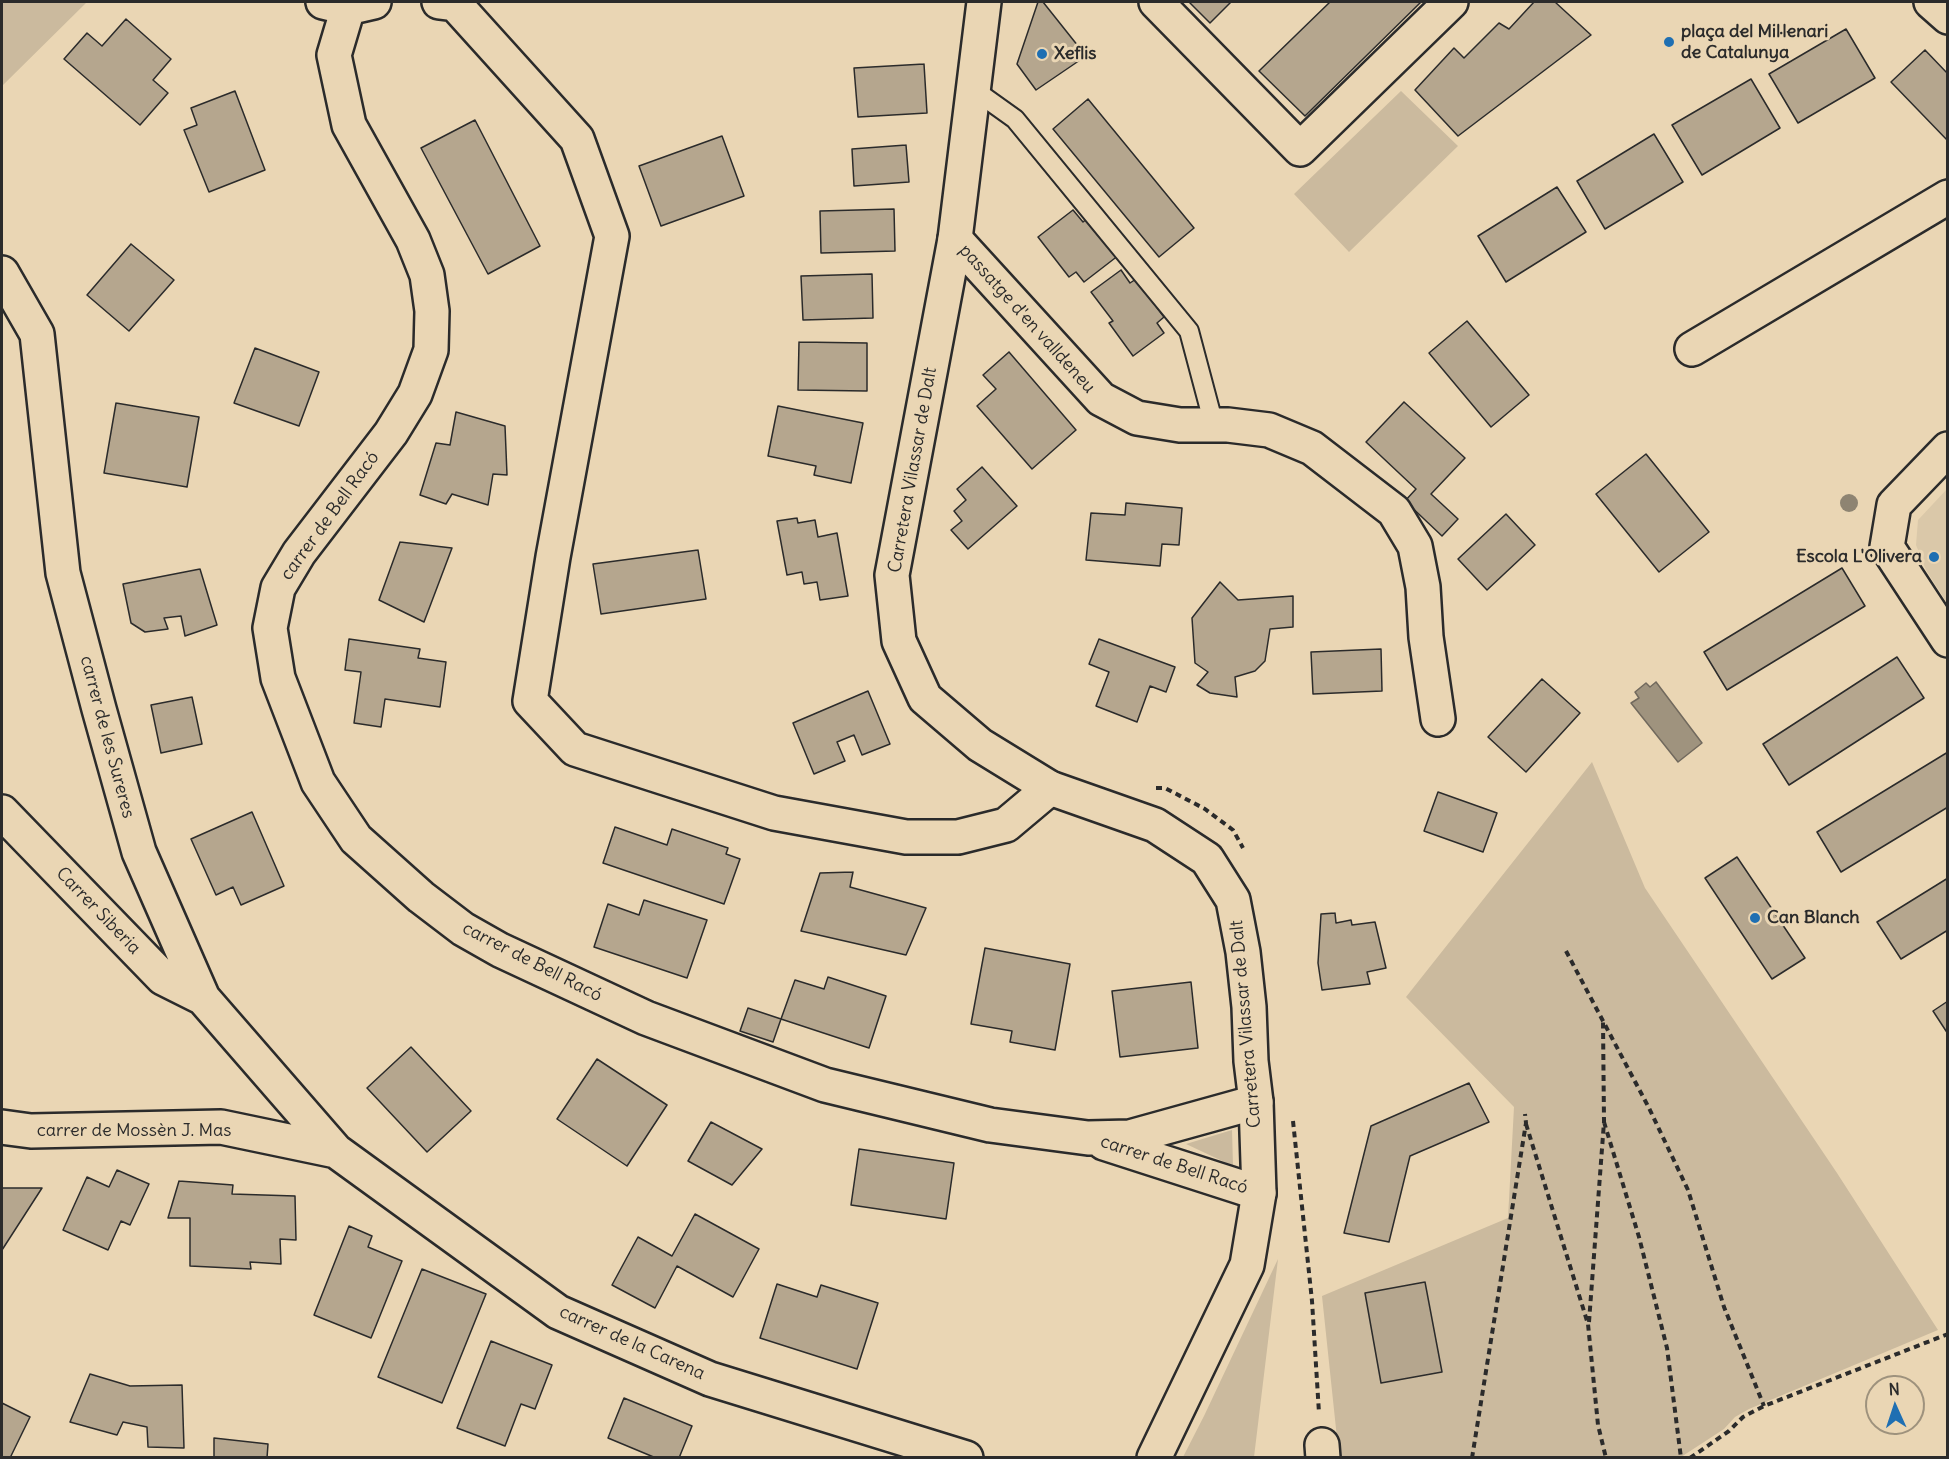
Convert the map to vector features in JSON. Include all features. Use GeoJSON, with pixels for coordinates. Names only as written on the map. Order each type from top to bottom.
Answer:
{"type":"FeatureCollection","features":[{"type":"Feature","properties":{"kind":"street"},"geometry":{"type":"LineString","coordinates":[[439,2],[456,4],[577,139],[612,236],[553,556],[530,701],[575,749],[774,813],[906,837],[958,837],[1006,825],[1050,788]]}},
{"type":"Feature","properties":{"kind":"street","name":"Carretera Vilassar de Dalt"},"geometry":{"type":"LineString","coordinates":[[984,2],[955,239],[892,575],[899,641],[925,698],[980,745],[1050,788],[1155,825],[1207,858],[1233,900],[1243,952],[1256,1102],[1259,1192],[1247,1265],[1154,1458]]}},
{"type":"Feature","properties":{"kind":"street"},"geometry":{"type":"LineString","coordinates":[[1156,2],[1300,149],[1451,2]]}},
{"type":"Feature","properties":{"kind":"street"},"geometry":{"type":"LineString","coordinates":[[1931,2],[1947,17]]}},
{"type":"Feature","properties":{"kind":"street","name":"carrer de Bell Racó"},"geometry":{"type":"LineString","coordinates":[[348,4],[334,55],[349,125],[413,240],[427,275],[432,311],[431,350],[415,394],[391,433],[299,553],[278,588],[270,628],[278,678],[314,772],[356,839],[421,897],[463,929],[500,950],[646,1018],[825,1085],[990,1125],[1088,1138],[1130,1137],[1256,1102]]}},
{"type":"Feature","properties":{"kind":"street"},"geometry":{"type":"LineString","coordinates":[[1692,349],[1947,198]]}},
{"type":"Feature","properties":{"kind":"street","name":"passatge d'en valldeneu"},"geometry":{"type":"LineString","coordinates":[[955,239],[1101,399],[1137,418],[1180,425],[1214,425],[1269,430],[1312,448],[1394,511],[1415,546],[1423,587],[1426,637],[1438,718]]}},
{"type":"Feature","properties":{"kind":"street","name":"carrer de les Sureres"},"geometry":{"type":"LineString","coordinates":[[2,273],[37,333],[63,573],[139,852],[203,998],[336,1151]]}},
{"type":"Feature","properties":{"kind":"street"},"geometry":{"type":"LineString","coordinates":[[1947,449],[1894,505],[1887,547],[1947,640]]}},
{"type":"Feature","properties":{"kind":"street","name":"Carrer Siberia"},"geometry":{"type":"LineString","coordinates":[[2,812],[163,978],[203,998]]}},
{"type":"Feature","properties":{"kind":"street","name":"carrer de Mossèn J. Mas"},"geometry":{"type":"LineString","coordinates":[[2,1126],[31,1131],[221,1127],[336,1151]]}},
{"type":"Feature","properties":{"kind":"street","name":"carrer de Bell Racó"},"geometry":{"type":"LineString","coordinates":[[1088,1138],[1259,1192]]}},
{"type":"Feature","properties":{"kind":"street","name":"carrer de la Carena"},"geometry":{"type":"LineString","coordinates":[[336,1151],[558,1312],[710,1379],[966,1458]]}},
{"type":"Feature","properties":{"kind":"lane"},"geometry":{"type":"LineString","coordinates":[[973,89],[1015,119],[1189,331],[1214,425]]}},
{"type":"Feature","properties":{"kind":"path"},"geometry":{"type":"LineString","coordinates":[[1566,951],[1649,1108],[1688,1190],[1724,1307],[1764,1406]]}},
{"type":"Feature","properties":{"kind":"path"},"geometry":{"type":"LineString","coordinates":[[1603,1020],[1604,1122],[1588,1324],[1598,1425],[1606,1458]]}},
{"type":"Feature","properties":{"kind":"path"},"geometry":{"type":"LineString","coordinates":[[1525,1114],[1588,1324]]}},
{"type":"Feature","properties":{"kind":"path"},"geometry":{"type":"LineString","coordinates":[[1604,1122],[1639,1237],[1666,1348],[1681,1458]]}},
{"type":"Feature","properties":{"kind":"path"},"geometry":{"type":"LineString","coordinates":[[1472,1458],[1526,1123]]}},
{"type":"Feature","properties":{"kind":"path"},"geometry":{"type":"LineString","coordinates":[[1690,1458],[1729,1431],[1743,1417],[1764,1406],[1947,1334]]}},
{"type":"Feature","properties":{"kind":"shaded area"},"geometry":{"type":"Polygon","coordinates":[[[2,2],[87,2],[2,86],[2,2]]]}},
{"type":"Feature","properties":{"kind":"shaded area"},"geometry":{"type":"Polygon","coordinates":[[[1401,91],[1458,146],[1349,252],[1294,194],[1401,91]]]}},
{"type":"Feature","properties":{"kind":"shaded area","name":"Escola L'Olivera"},"geometry":{"type":"Polygon","coordinates":[[[1947,489],[1947,603],[1926,570],[1916,545],[1918,520],[1947,489]]]}},
{"type":"Feature","properties":{"kind":"shaded area"},"geometry":{"type":"Polygon","coordinates":[[[1656,682],[1702,743],[1678,762],[1631,703],[1639,698],[1635,692],[1646,683],[1650,687],[1656,682]]]}},
{"type":"Feature","properties":{"kind":"shaded area"},"geometry":{"type":"Polygon","coordinates":[[[1592,762],[1645,888],[1837,1173],[1938,1330],[1749,1409],[1735,1417],[1724,1429],[1681,1457],[1339,1457],[1322,1296],[1508,1218],[1514,1107],[1406,997],[1592,762]]]}},
{"type":"Feature","properties":{"kind":"shaded area"},"geometry":{"type":"Polygon","coordinates":[[[1232,1130],[1233,1166],[1186,1144],[1232,1130]]]}},
{"type":"Feature","properties":{"kind":"shaded area"},"geometry":{"type":"Polygon","coordinates":[[[1278,1259],[1254,1457],[1183,1457],[1204,1416],[1278,1259]]]}},
{"type":"Feature","properties":{"kind":"building"},"geometry":{"type":"Polygon","coordinates":[[[1038,2],[1043,2],[1086,56],[1036,90],[1017,64],[1038,2]]]}},
{"type":"Feature","properties":{"kind":"building"},"geometry":{"type":"Polygon","coordinates":[[[1189,2],[1231,2],[1210,23],[1189,2]]]}},
{"type":"Feature","properties":{"kind":"building"},"geometry":{"type":"Polygon","coordinates":[[[1330,2],[1421,2],[1305,116],[1259,71],[1330,2]]]}},
{"type":"Feature","properties":{"kind":"building"},"geometry":{"type":"Polygon","coordinates":[[[1534,2],[1555,2],[1591,35],[1458,136],[1415,90],[1454,48],[1464,58],[1499,23],[1509,29],[1534,2]]]}},
{"type":"Feature","properties":{"kind":"building"},"geometry":{"type":"Polygon","coordinates":[[[126,19],[171,59],[153,80],[168,93],[140,125],[64,59],[87,33],[102,46],[126,19]]]}},
{"type":"Feature","properties":{"kind":"building"},"geometry":{"type":"Polygon","coordinates":[[[1846,29],[1875,78],[1798,123],[1769,74],[1846,29]]]}},
{"type":"Feature","properties":{"kind":"building"},"geometry":{"type":"Polygon","coordinates":[[[1925,50],[1948,74],[1948,141],[1891,82],[1925,50]]]}},
{"type":"Feature","properties":{"kind":"building"},"geometry":{"type":"Polygon","coordinates":[[[924,64],[927,113],[858,117],[854,68],[924,64]]]}},
{"type":"Feature","properties":{"kind":"building"},"geometry":{"type":"Polygon","coordinates":[[[1751,79],[1780,128],[1702,175],[1672,125],[1751,79]]]}},
{"type":"Feature","properties":{"kind":"building"},"geometry":{"type":"Polygon","coordinates":[[[235,91],[265,170],[209,192],[184,130],[197,125],[191,108],[235,91]]]}},
{"type":"Feature","properties":{"kind":"building"},"geometry":{"type":"Polygon","coordinates":[[[1088,99],[1194,228],[1159,257],[1053,129],[1088,99]]]}},
{"type":"Feature","properties":{"kind":"building"},"geometry":{"type":"Polygon","coordinates":[[[475,120],[540,246],[488,274],[421,148],[475,120]]]}},
{"type":"Feature","properties":{"kind":"building"},"geometry":{"type":"Polygon","coordinates":[[[1654,134],[1683,182],[1605,229],[1577,181],[1654,134]]]}},
{"type":"Feature","properties":{"kind":"building"},"geometry":{"type":"Polygon","coordinates":[[[722,136],[744,196],[661,226],[639,166],[722,136]]]}},
{"type":"Feature","properties":{"kind":"building"},"geometry":{"type":"Polygon","coordinates":[[[906,145],[909,182],[854,186],[852,149],[906,145]]]}},
{"type":"Feature","properties":{"kind":"building"},"geometry":{"type":"Polygon","coordinates":[[[1557,187],[1586,232],[1506,282],[1478,236],[1557,187]]]}},
{"type":"Feature","properties":{"kind":"building"},"geometry":{"type":"Polygon","coordinates":[[[894,209],[895,251],[821,253],[820,211],[894,209]]]}},
{"type":"Feature","properties":{"kind":"building"},"geometry":{"type":"Polygon","coordinates":[[[1073,210],[1083,222],[1089,217],[1119,255],[1084,282],[1076,272],[1069,277],[1038,237],[1073,210]]]}},
{"type":"Feature","properties":{"kind":"building"},"geometry":{"type":"Polygon","coordinates":[[[131,244],[174,280],[129,331],[87,295],[131,244]]]}},
{"type":"Feature","properties":{"kind":"building"},"geometry":{"type":"Polygon","coordinates":[[[1121,270],[1130,283],[1136,279],[1164,317],[1157,323],[1164,333],[1133,356],[1109,323],[1113,321],[1091,292],[1121,270]]]}},
{"type":"Feature","properties":{"kind":"building"},"geometry":{"type":"Polygon","coordinates":[[[872,274],[873,318],[803,320],[801,276],[872,274]]]}},
{"type":"Feature","properties":{"kind":"building"},"geometry":{"type":"Polygon","coordinates":[[[1467,321],[1529,395],[1491,427],[1429,353],[1467,321]]]}},
{"type":"Feature","properties":{"kind":"building"},"geometry":{"type":"Polygon","coordinates":[[[799,342],[867,343],[867,391],[798,390],[799,342]]]}},
{"type":"Feature","properties":{"kind":"building"},"geometry":{"type":"Polygon","coordinates":[[[255,348],[319,372],[299,426],[234,403],[255,348]]]}},
{"type":"Feature","properties":{"kind":"building"},"geometry":{"type":"Polygon","coordinates":[[[1009,352],[1076,430],[1032,469],[977,406],[996,389],[983,375],[1009,352]]]}},
{"type":"Feature","properties":{"kind":"building"},"geometry":{"type":"Polygon","coordinates":[[[1404,402],[1465,458],[1431,494],[1458,519],[1442,536],[1405,501],[1416,489],[1366,442],[1404,402]]]}},
{"type":"Feature","properties":{"kind":"building"},"geometry":{"type":"Polygon","coordinates":[[[116,403],[199,417],[187,487],[104,473],[116,403]]]}},
{"type":"Feature","properties":{"kind":"building"},"geometry":{"type":"Polygon","coordinates":[[[778,406],[863,423],[851,483],[814,475],[816,466],[768,456],[778,406]]]}},
{"type":"Feature","properties":{"kind":"building"},"geometry":{"type":"Polygon","coordinates":[[[456,412],[505,426],[507,475],[493,474],[488,505],[452,494],[446,504],[420,495],[436,443],[450,445],[456,412]]]}},
{"type":"Feature","properties":{"kind":"building"},"geometry":{"type":"Polygon","coordinates":[[[1646,454],[1709,532],[1659,572],[1596,494],[1646,454]]]}},
{"type":"Feature","properties":{"kind":"building"},"geometry":{"type":"Polygon","coordinates":[[[982,467],[1017,506],[968,549],[951,530],[962,521],[954,511],[966,500],[957,489],[982,467]]]}},
{"type":"Feature","properties":{"kind":"building"},"geometry":{"type":"Polygon","coordinates":[[[1126,503],[1182,508],[1179,545],[1162,544],[1160,566],[1086,560],[1091,513],[1125,515],[1126,503]]]}},
{"type":"Feature","properties":{"kind":"building"},"geometry":{"type":"Polygon","coordinates":[[[1506,514],[1535,545],[1487,590],[1458,559],[1506,514]]]}},
{"type":"Feature","properties":{"kind":"building"},"geometry":{"type":"Polygon","coordinates":[[[797,518],[798,523],[815,520],[818,537],[837,533],[848,596],[820,600],[817,582],[804,584],[802,572],[787,575],[777,521],[797,518]]]}},
{"type":"Feature","properties":{"kind":"building"},"geometry":{"type":"Polygon","coordinates":[[[400,542],[452,548],[424,622],[379,600],[400,542]]]}},
{"type":"Feature","properties":{"kind":"building"},"geometry":{"type":"Polygon","coordinates":[[[698,550],[706,599],[601,614],[593,564],[698,550]]]}},
{"type":"Feature","properties":{"kind":"building"},"geometry":{"type":"Polygon","coordinates":[[[1842,568],[1865,606],[1727,690],[1704,652],[1842,568]]]}},
{"type":"Feature","properties":{"kind":"building"},"geometry":{"type":"Polygon","coordinates":[[[200,569],[217,625],[185,636],[181,616],[164,618],[168,629],[145,632],[131,623],[123,584],[200,569]]]}},
{"type":"Feature","properties":{"kind":"building"},"geometry":{"type":"Polygon","coordinates":[[[1220,582],[1238,600],[1293,596],[1293,627],[1270,629],[1265,661],[1255,671],[1235,677],[1237,697],[1210,693],[1197,685],[1208,672],[1195,663],[1192,618],[1220,582]]]}},
{"type":"Feature","properties":{"kind":"building"},"geometry":{"type":"Polygon","coordinates":[[[349,639],[420,649],[418,658],[446,662],[440,707],[385,699],[381,727],[354,723],[361,672],[345,670],[349,639]]]}},
{"type":"Feature","properties":{"kind":"building"},"geometry":{"type":"Polygon","coordinates":[[[1099,639],[1175,667],[1166,692],[1150,686],[1137,722],[1096,706],[1109,672],[1089,664],[1099,639]]]}},
{"type":"Feature","properties":{"kind":"building"},"geometry":{"type":"Polygon","coordinates":[[[1381,649],[1382,691],[1313,694],[1311,652],[1381,649]]]}},
{"type":"Feature","properties":{"kind":"building"},"geometry":{"type":"Polygon","coordinates":[[[1897,657],[1924,698],[1789,785],[1763,744],[1897,657]]]}},
{"type":"Feature","properties":{"kind":"building"},"geometry":{"type":"Polygon","coordinates":[[[1542,679],[1580,713],[1526,772],[1488,737],[1542,679]]]}},
{"type":"Feature","properties":{"kind":"building"},"geometry":{"type":"Polygon","coordinates":[[[868,691],[890,744],[862,755],[854,735],[837,742],[845,761],[814,774],[793,723],[868,691]]]}},
{"type":"Feature","properties":{"kind":"building"},"geometry":{"type":"Polygon","coordinates":[[[192,697],[202,744],[161,753],[151,705],[192,697]]]}},
{"type":"Feature","properties":{"kind":"building"},"geometry":{"type":"Polygon","coordinates":[[[1948,752],[1948,807],[1841,872],[1817,832],[1948,752]]]}},
{"type":"Feature","properties":{"kind":"building"},"geometry":{"type":"Polygon","coordinates":[[[1438,792],[1497,813],[1483,852],[1424,831],[1438,792]]]}},
{"type":"Feature","properties":{"kind":"building"},"geometry":{"type":"Polygon","coordinates":[[[252,812],[284,886],[241,905],[233,887],[216,895],[191,839],[252,812]]]}},
{"type":"Feature","properties":{"kind":"building"},"geometry":{"type":"Polygon","coordinates":[[[615,827],[667,845],[672,829],[728,848],[726,854],[740,859],[724,904],[603,863],[615,827]]]}},
{"type":"Feature","properties":{"kind":"building","name":"Can Blanch"},"geometry":{"type":"Polygon","coordinates":[[[1737,857],[1805,958],[1772,979],[1705,878],[1737,857]]]}},
{"type":"Feature","properties":{"kind":"building"},"geometry":{"type":"Polygon","coordinates":[[[853,872],[850,887],[926,908],[906,955],[801,931],[820,873],[853,872]]]}},
{"type":"Feature","properties":{"kind":"building"},"geometry":{"type":"Polygon","coordinates":[[[1948,878],[1948,930],[1901,959],[1877,922],[1948,878]]]}},
{"type":"Feature","properties":{"kind":"building"},"geometry":{"type":"Polygon","coordinates":[[[644,900],[707,920],[687,978],[594,947],[608,904],[639,915],[644,900]]]}},
{"type":"Feature","properties":{"kind":"building"},"geometry":{"type":"Polygon","coordinates":[[[1335,913],[1336,923],[1351,920],[1352,925],[1375,922],[1386,968],[1367,972],[1370,984],[1322,990],[1318,963],[1321,914],[1335,913]]]}},
{"type":"Feature","properties":{"kind":"building"},"geometry":{"type":"Polygon","coordinates":[[[985,948],[1070,964],[1055,1050],[1010,1042],[1012,1031],[971,1024],[985,948]]]}},
{"type":"Feature","properties":{"kind":"building"},"geometry":{"type":"Polygon","coordinates":[[[828,977],[886,996],[869,1048],[781,1019],[795,980],[824,989],[828,977]]]}},
{"type":"Feature","properties":{"kind":"building"},"geometry":{"type":"Polygon","coordinates":[[[1191,982],[1198,1048],[1120,1057],[1112,991],[1191,982]]]}},
{"type":"Feature","properties":{"kind":"building"},"geometry":{"type":"Polygon","coordinates":[[[1948,1001],[1948,1034],[1933,1011],[1948,1001]]]}},
{"type":"Feature","properties":{"kind":"building"},"geometry":{"type":"Polygon","coordinates":[[[748,1008],[781,1019],[773,1042],[740,1031],[748,1008]]]}},
{"type":"Feature","properties":{"kind":"building"},"geometry":{"type":"Polygon","coordinates":[[[411,1047],[471,1111],[427,1152],[367,1088],[411,1047]]]}},
{"type":"Feature","properties":{"kind":"building"},"geometry":{"type":"Polygon","coordinates":[[[597,1059],[667,1105],[627,1166],[557,1119],[597,1059]]]}},
{"type":"Feature","properties":{"kind":"building"},"geometry":{"type":"Polygon","coordinates":[[[1469,1083],[1489,1122],[1410,1156],[1389,1242],[1344,1233],[1371,1126],[1469,1083]]]}},
{"type":"Feature","properties":{"kind":"building"},"geometry":{"type":"Polygon","coordinates":[[[711,1122],[762,1149],[732,1185],[688,1161],[711,1122]]]}},
{"type":"Feature","properties":{"kind":"building"},"geometry":{"type":"Polygon","coordinates":[[[859,1149],[954,1163],[946,1219],[851,1205],[859,1149]]]}},
{"type":"Feature","properties":{"kind":"building"},"geometry":{"type":"Polygon","coordinates":[[[117,1170],[149,1184],[130,1225],[121,1221],[108,1250],[63,1230],[87,1177],[109,1187],[117,1170]]]}},
{"type":"Feature","properties":{"kind":"building"},"geometry":{"type":"Polygon","coordinates":[[[179,1181],[233,1185],[232,1194],[295,1196],[296,1240],[280,1239],[281,1264],[250,1262],[251,1269],[190,1266],[190,1218],[168,1218],[179,1181]]]}},
{"type":"Feature","properties":{"kind":"building"},"geometry":{"type":"Polygon","coordinates":[[[2,1188],[42,1188],[2,1250],[2,1188]]]}},
{"type":"Feature","properties":{"kind":"building"},"geometry":{"type":"Polygon","coordinates":[[[695,1214],[759,1249],[733,1297],[677,1266],[655,1308],[612,1285],[638,1237],[672,1256],[695,1214]]]}},
{"type":"Feature","properties":{"kind":"building"},"geometry":{"type":"Polygon","coordinates":[[[349,1226],[372,1236],[368,1247],[402,1261],[371,1338],[314,1315],[349,1226]]]}},
{"type":"Feature","properties":{"kind":"building"},"geometry":{"type":"Polygon","coordinates":[[[422,1269],[486,1294],[442,1403],[378,1377],[422,1269]]]}},
{"type":"Feature","properties":{"kind":"building"},"geometry":{"type":"Polygon","coordinates":[[[1425,1282],[1442,1372],[1381,1383],[1365,1293],[1425,1282]]]}},
{"type":"Feature","properties":{"kind":"building"},"geometry":{"type":"Polygon","coordinates":[[[777,1284],[817,1297],[821,1285],[878,1303],[857,1369],[760,1338],[777,1284]]]}},
{"type":"Feature","properties":{"kind":"building"},"geometry":{"type":"Polygon","coordinates":[[[491,1341],[552,1365],[535,1409],[521,1404],[505,1446],[457,1428],[491,1341]]]}},
{"type":"Feature","properties":{"kind":"building"},"geometry":{"type":"Polygon","coordinates":[[[90,1374],[130,1386],[182,1385],[184,1448],[148,1447],[147,1427],[123,1422],[117,1435],[70,1422],[90,1374]]]}},
{"type":"Feature","properties":{"kind":"building"},"geometry":{"type":"Polygon","coordinates":[[[624,1398],[692,1426],[679,1458],[656,1458],[608,1438],[624,1398]]]}},
{"type":"Feature","properties":{"kind":"building"},"geometry":{"type":"Polygon","coordinates":[[[2,1403],[30,1417],[10,1458],[2,1458],[2,1403]]]}},
{"type":"Feature","properties":{"kind":"building"},"geometry":{"type":"Polygon","coordinates":[[[214,1438],[268,1444],[267,1458],[214,1458],[214,1438]]]}},
{"type":"Feature","properties":{"kind":"place","name":"plaça del Mil·lenari de Catalunya"},"geometry":{"type":"Point","coordinates":[1669,42]}},
{"type":"Feature","properties":{"kind":"place","name":"Xeflis"},"geometry":{"type":"Point","coordinates":[1042,54]}},
{"type":"Feature","properties":{"kind":"place","name":"Escola L'Olivera"},"geometry":{"type":"Point","coordinates":[1934,557]}},
{"type":"Feature","properties":{"kind":"place","name":"Can Blanch"},"geometry":{"type":"Point","coordinates":[1755,918]}}]}
